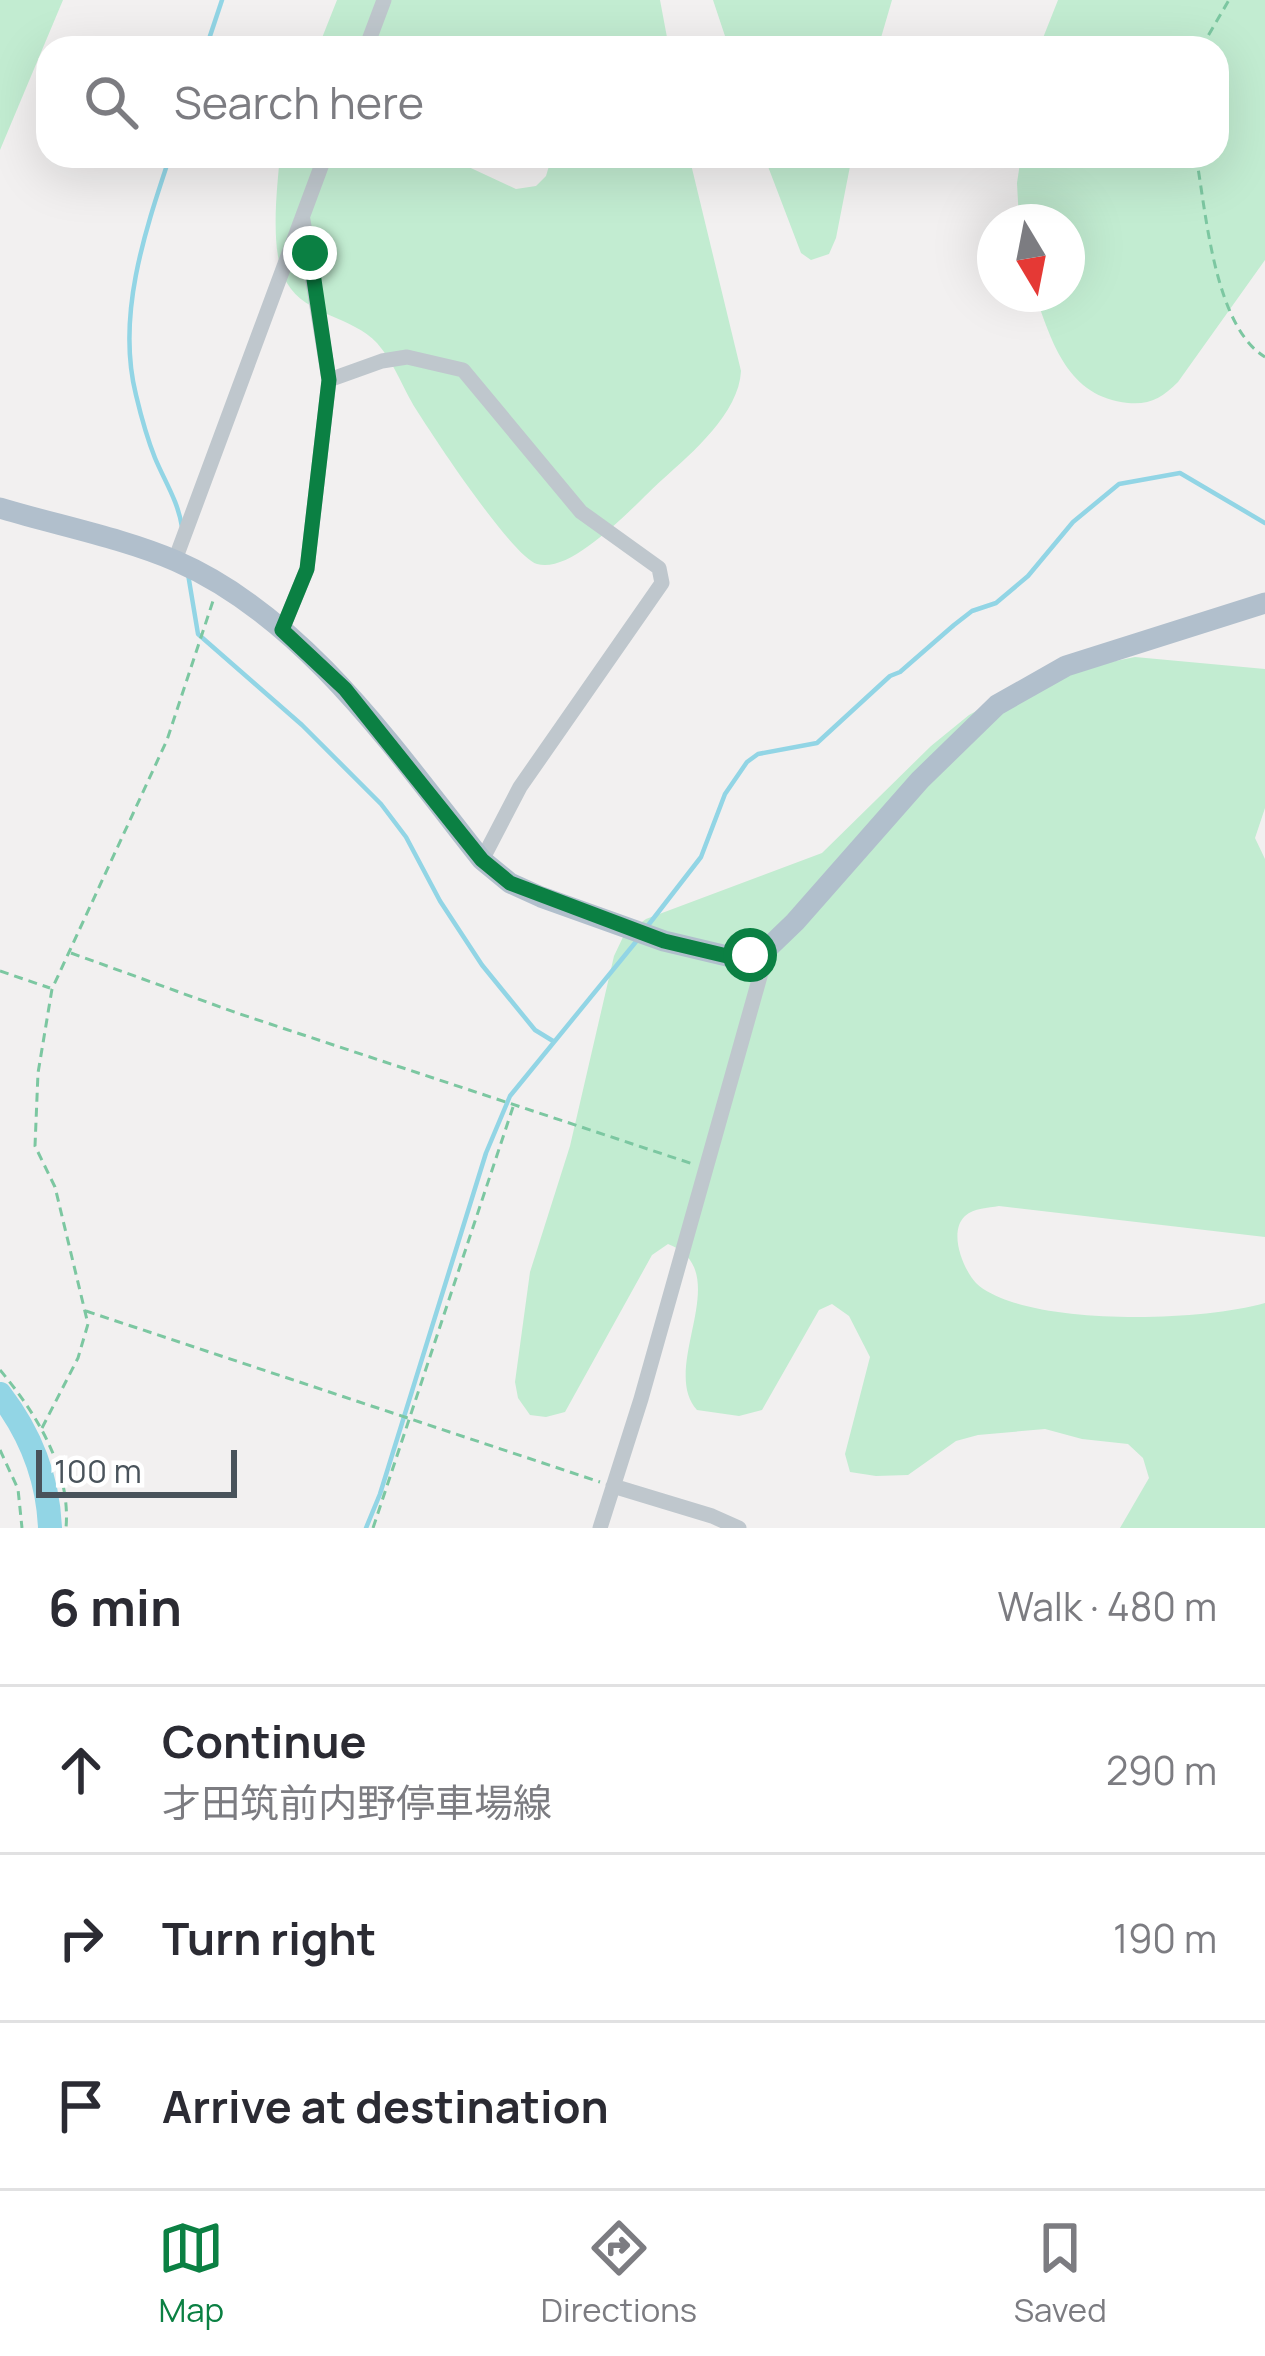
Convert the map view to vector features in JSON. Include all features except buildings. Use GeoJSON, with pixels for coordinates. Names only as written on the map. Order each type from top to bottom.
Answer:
{"type":"FeatureCollection","features":[{"type":"Feature","properties":{"kind":"main road"},"geometry":{"type":"LineString","coordinates":[[0,508],[175,560],[219,584],[282,630],[345,689],[482,860],[510,883],[664,941],[727,956],[768,948],[920,780],[997,705],[1066,666],[1265,603]]}},
{"type":"Feature","properties":{"kind":"street"},"geometry":{"type":"LineString","coordinates":[[370,36],[384,0]]}},
{"type":"Feature","properties":{"kind":"street"},"geometry":{"type":"LineString","coordinates":[[175,560],[320,168]]}},
{"type":"Feature","properties":{"kind":"street"},"geometry":{"type":"LineString","coordinates":[[282,630],[307,569],[329,380],[302,217]]}},
{"type":"Feature","properties":{"kind":"street"},"geometry":{"type":"LineString","coordinates":[[329,380],[407,357],[463,370],[580,512],[662,574],[662,583],[520,787],[482,860]]}},
{"type":"Feature","properties":{"kind":"street"},"geometry":{"type":"LineString","coordinates":[[600,1528],[768,948]]}},
{"type":"Feature","properties":{"kind":"street"},"geometry":{"type":"LineString","coordinates":[[614,1486],[740,1528]]}},
{"type":"Feature","properties":{"kind":"path"},"geometry":{"type":"LineString","coordinates":[[1208,36],[1229,0]]}},
{"type":"Feature","properties":{"kind":"path"},"geometry":{"type":"LineString","coordinates":[[1198,168],[1222,288],[1252,348],[1265,357]]}},
{"type":"Feature","properties":{"kind":"path"},"geometry":{"type":"LineString","coordinates":[[42,1429],[78,1358],[88,1324],[56,1187],[35,1146],[38,1073],[52,989],[167,740],[219,584]]}},
{"type":"Feature","properties":{"kind":"path"},"geometry":{"type":"LineString","coordinates":[[70,952],[237,1013],[705,1167]]}},
{"type":"Feature","properties":{"kind":"path"},"geometry":{"type":"LineString","coordinates":[[0,971],[52,989]]}},
{"type":"Feature","properties":{"kind":"path"},"geometry":{"type":"LineString","coordinates":[[374,1528],[514,1105]]}},
{"type":"Feature","properties":{"kind":"path"},"geometry":{"type":"LineString","coordinates":[[86,1311],[614,1486]]}},
{"type":"Feature","properties":{"kind":"path"},"geometry":{"type":"LineString","coordinates":[[0,1370],[42,1429],[61,1476],[66,1528]]}},
{"type":"Feature","properties":{"kind":"path"},"geometry":{"type":"LineString","coordinates":[[0,1450],[19,1489],[22,1528]]}},
{"type":"Feature","properties":{"kind":"green space"},"geometry":{"type":"Polygon","coordinates":[[[0,0],[63,0],[48,36],[36,36],[36,64],[0,150],[0,0]]]}},
{"type":"Feature","properties":{"kind":"green space"},"geometry":{"type":"Polygon","coordinates":[[[337,0],[660,0],[667,36],[323,36],[337,0]]]}},
{"type":"Feature","properties":{"kind":"green space"},"geometry":{"type":"Polygon","coordinates":[[[713,0],[892,0],[882,36],[725,36],[713,0]]]}},
{"type":"Feature","properties":{"kind":"green space"},"geometry":{"type":"Polygon","coordinates":[[[1058,0],[1265,0],[1265,260],[1178,382],[1149,401],[1107,399],[1065,365],[1041,312],[1085,312],[1085,204],[1018,204],[1019,168],[1229,168],[1229,36],[1044,36],[1058,0]]]}},
{"type":"Feature","properties":{"kind":"green space"},"geometry":{"type":"Polygon","coordinates":[[[279,168],[471,168],[516,189],[536,186],[548,168],[692,168],[741,371],[732,402],[700,444],[604,534],[568,559],[537,564],[511,541],[475,496],[377,343],[306,302],[287,283],[278,256],[279,168]]]}},
{"type":"Feature","properties":{"kind":"green space"},"geometry":{"type":"Polygon","coordinates":[[[769,168],[850,168],[829,254],[811,260],[801,253],[769,168]]]}},
{"type":"Feature","properties":{"kind":"green space"},"geometry":{"type":"Polygon","coordinates":[[[1135,657],[1265,669],[1265,808],[1255,838],[1265,859],[1265,1237],[999,1206],[965,1216],[958,1231],[959,1250],[979,1286],[1036,1308],[1136,1317],[1265,1303],[1265,1528],[1120,1528],[1149,1478],[1143,1458],[1128,1444],[1045,1429],[956,1441],[908,1475],[850,1472],[845,1454],[870,1357],[849,1316],[832,1304],[819,1310],[762,1410],[739,1416],[697,1410],[687,1392],[686,1370],[697,1275],[688,1257],[668,1244],[652,1255],[565,1412],[530,1415],[518,1398],[515,1382],[530,1272],[570,1146],[614,956],[624,935],[646,919],[822,853],[931,746],[969,715],[1005,695],[1081,668],[1135,657]]]}},
{"type":"Feature","properties":{"kind":"waterway"},"geometry":{"type":"LineString","coordinates":[[210,36],[222,0]]}},
{"type":"Feature","properties":{"kind":"waterway"},"geometry":{"type":"LineString","coordinates":[[166,168],[136,274],[129,335],[142,419],[182,527]]}},
{"type":"Feature","properties":{"kind":"waterway"},"geometry":{"type":"LineString","coordinates":[[646,928],[701,857],[725,794],[747,762],[758,754],[817,743],[954,625],[972,611],[996,603],[1028,576],[1073,522],[1119,484],[1180,473],[1265,523]]}},
{"type":"Feature","properties":{"kind":"waterway"},"geometry":{"type":"LineString","coordinates":[[188,574],[198,634],[302,725],[381,804],[406,837],[482,965],[535,1030],[553,1041]]}},
{"type":"Feature","properties":{"kind":"waterway"},"geometry":{"type":"LineString","coordinates":[[366,1528],[486,1153],[510,1096],[639,938]]}},
{"type":"Feature","properties":{"kind":"waterway"},"geometry":{"type":"LineString","coordinates":[[0,1394],[36,1457],[50,1528]]}},
{"type":"Feature","properties":{"kind":"route"},"geometry":{"type":"LineString","coordinates":[[310,253],[329,380],[307,569],[282,630],[345,689],[482,860],[510,883],[664,941],[727,956],[750,955]]}}]}
